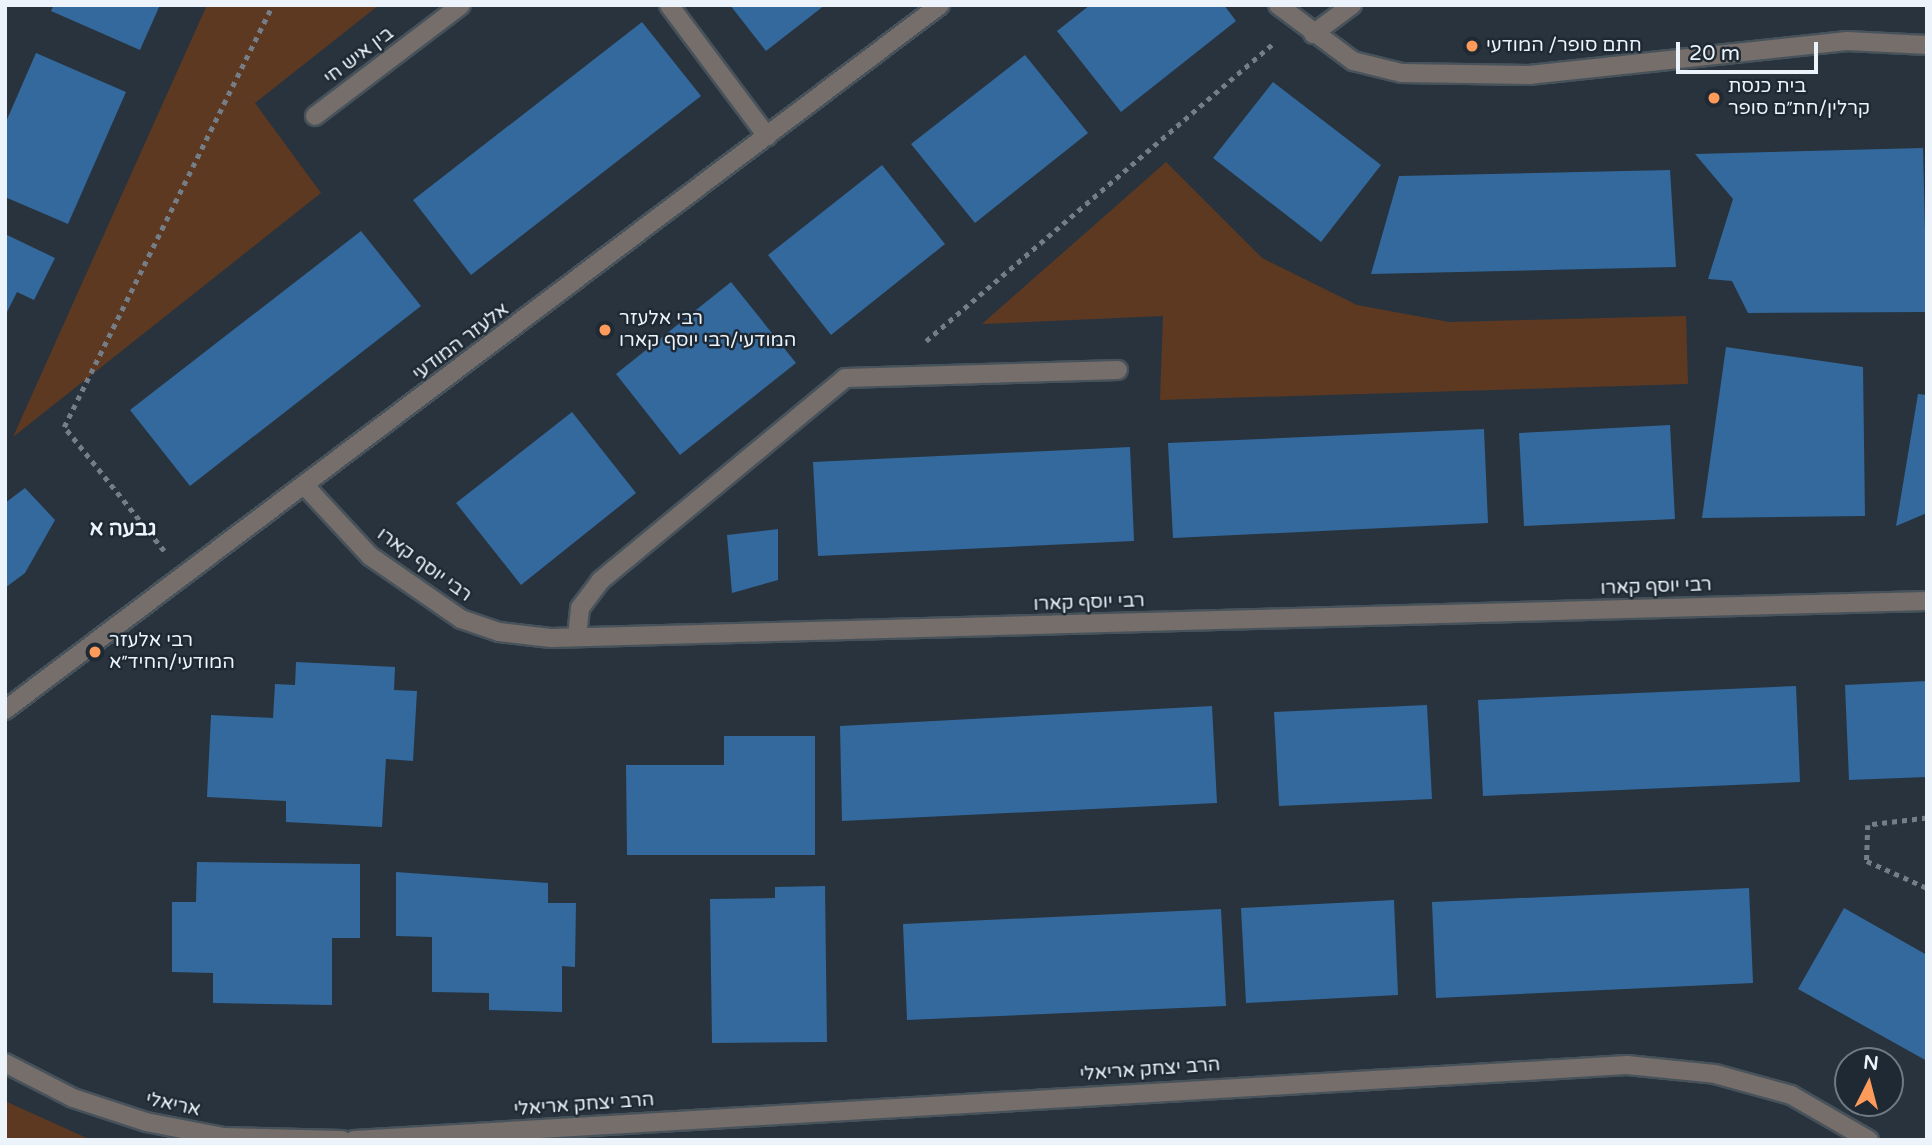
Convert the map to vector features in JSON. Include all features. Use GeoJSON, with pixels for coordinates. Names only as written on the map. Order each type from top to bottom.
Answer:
{"type":"FeatureCollection","features":[{"type":"Feature","properties":{"kind":"street","name":"בין איש חי"},"geometry":{"type":"LineString","coordinates":[[315,116],[461,5]]}},
{"type":"Feature","properties":{"kind":"street"},"geometry":{"type":"LineString","coordinates":[[669,5],[767,136]]}},
{"type":"Feature","properties":{"kind":"street","name":"אלעזר המודעי"},"geometry":{"type":"LineString","coordinates":[[5,710],[940,5]]}},
{"type":"Feature","properties":{"kind":"street"},"geometry":{"type":"LineString","coordinates":[[1278,5],[1312,34],[1353,61],[1402,73],[1503,75],[1847,41],[1927,45]]}},
{"type":"Feature","properties":{"kind":"street"},"geometry":{"type":"LineString","coordinates":[[1312,34],[1352,5]]}},
{"type":"Feature","properties":{"kind":"street"},"geometry":{"type":"LineString","coordinates":[[577,637],[580,608],[600,581],[845,378],[1118,370]]}},
{"type":"Feature","properties":{"kind":"street","name":"רבי יוסף קארו"},"geometry":{"type":"LineString","coordinates":[[305,486],[370,556],[461,619],[499,632],[577,637],[1927,601]]}},
{"type":"Feature","properties":{"kind":"street","name":"אריאלי"},"geometry":{"type":"LineString","coordinates":[[5,1063],[73,1098],[146,1122],[223,1137],[342,1140]]}},
{"type":"Feature","properties":{"kind":"street","name":"הרב יצחק אריאלי"},"geometry":{"type":"LineString","coordinates":[[354,1140],[1627,1065],[1715,1074],[1791,1095],[1869,1140]]}},
{"type":"Feature","properties":{"kind":"path"},"geometry":{"type":"LineString","coordinates":[[183,576],[64,427],[272,5]]}},
{"type":"Feature","properties":{"kind":"path"},"geometry":{"type":"LineString","coordinates":[[884,376],[1298,23]]}},
{"type":"Feature","properties":{"kind":"path"},"geometry":{"type":"LineString","coordinates":[[1927,818],[1868,825],[1867,861],[1927,888]]}},
{"type":"Feature","properties":{"kind":"shaded area"},"geometry":{"type":"Polygon","coordinates":[[[207,5],[379,5],[255,103],[321,193],[13,437],[207,5]]]}},
{"type":"Feature","properties":{"kind":"shaded area"},"geometry":{"type":"Polygon","coordinates":[[[1166,162],[1262,258],[1357,305],[1449,322],[1686,316],[1688,384],[1160,400],[1163,316],[982,324],[1166,162]]]}},
{"type":"Feature","properties":{"kind":"shaded area"},"geometry":{"type":"Polygon","coordinates":[[[5,1101],[91,1140],[5,1140],[5,1101]]]}},
{"type":"Feature","properties":{"kind":"building"},"geometry":{"type":"Polygon","coordinates":[[[54,5],[160,5],[140,50],[51,11],[54,5]]]}},
{"type":"Feature","properties":{"kind":"building"},"geometry":{"type":"Polygon","coordinates":[[[730,5],[825,5],[766,51],[730,5]]]}},
{"type":"Feature","properties":{"kind":"building"},"geometry":{"type":"Polygon","coordinates":[[[1090,5],[1224,5],[1236,21],[1121,112],[1057,31],[1090,5]]]}},
{"type":"Feature","properties":{"kind":"building"},"geometry":{"type":"Polygon","coordinates":[[[642,22],[701,96],[471,275],[413,200],[642,22]]]}},
{"type":"Feature","properties":{"kind":"building"},"geometry":{"type":"Polygon","coordinates":[[[36,53],[126,92],[68,224],[5,197],[5,124],[36,53]]]}},
{"type":"Feature","properties":{"kind":"building"},"geometry":{"type":"Polygon","coordinates":[[[1025,55],[1088,133],[975,223],[911,144],[1025,55]]]}},
{"type":"Feature","properties":{"kind":"building"},"geometry":{"type":"Polygon","coordinates":[[[1273,82],[1381,165],[1321,242],[1213,158],[1273,82]]]}},
{"type":"Feature","properties":{"kind":"building"},"geometry":{"type":"Polygon","coordinates":[[[1923,148],[1927,312],[1748,313],[1732,281],[1708,279],[1733,199],[1695,154],[1923,148]]]}},
{"type":"Feature","properties":{"kind":"building"},"geometry":{"type":"Polygon","coordinates":[[[882,165],[945,244],[831,335],[768,255],[882,165]]]}},
{"type":"Feature","properties":{"kind":"building"},"geometry":{"type":"Polygon","coordinates":[[[1670,170],[1676,267],[1371,274],[1399,176],[1670,170]]]}},
{"type":"Feature","properties":{"kind":"building"},"geometry":{"type":"Polygon","coordinates":[[[361,231],[421,306],[190,486],[130,410],[361,231]]]}},
{"type":"Feature","properties":{"kind":"building"},"geometry":{"type":"Polygon","coordinates":[[[5,234],[55,258],[34,300],[17,292],[5,316],[5,234]]]}},
{"type":"Feature","properties":{"kind":"building"},"geometry":{"type":"Polygon","coordinates":[[[731,282],[796,363],[680,455],[616,374],[731,282]]]}},
{"type":"Feature","properties":{"kind":"building"},"geometry":{"type":"Polygon","coordinates":[[[1726,347],[1863,367],[1865,516],[1702,518],[1726,347]]]}},
{"type":"Feature","properties":{"kind":"building"},"geometry":{"type":"Polygon","coordinates":[[[1918,394],[1927,395],[1927,513],[1896,526],[1918,394]]]}},
{"type":"Feature","properties":{"kind":"building"},"geometry":{"type":"Polygon","coordinates":[[[572,412],[636,493],[521,585],[456,503],[572,412]]]}},
{"type":"Feature","properties":{"kind":"building"},"geometry":{"type":"Polygon","coordinates":[[[1670,425],[1675,519],[1524,526],[1519,433],[1670,425]]]}},
{"type":"Feature","properties":{"kind":"building"},"geometry":{"type":"Polygon","coordinates":[[[1484,429],[1488,523],[1173,538],[1168,443],[1484,429]]]}},
{"type":"Feature","properties":{"kind":"building"},"geometry":{"type":"Polygon","coordinates":[[[1130,447],[1134,541],[818,556],[813,462],[1130,447]]]}},
{"type":"Feature","properties":{"kind":"building"},"geometry":{"type":"Polygon","coordinates":[[[25,488],[55,520],[25,573],[5,588],[5,503],[25,488]]]}},
{"type":"Feature","properties":{"kind":"building"},"geometry":{"type":"Polygon","coordinates":[[[778,529],[778,580],[732,593],[727,535],[778,529]]]}},
{"type":"Feature","properties":{"kind":"building"},"geometry":{"type":"Polygon","coordinates":[[[296,662],[395,667],[394,690],[417,691],[413,761],[386,759],[382,827],[286,822],[286,801],[207,797],[211,715],[273,718],[275,684],[295,685],[296,662]]]}},
{"type":"Feature","properties":{"kind":"building"},"geometry":{"type":"Polygon","coordinates":[[[1927,681],[1927,777],[1849,780],[1845,685],[1927,681]]]}},
{"type":"Feature","properties":{"kind":"building"},"geometry":{"type":"Polygon","coordinates":[[[1796,686],[1800,782],[1483,796],[1478,700],[1796,686]]]}},
{"type":"Feature","properties":{"kind":"building"},"geometry":{"type":"Polygon","coordinates":[[[1427,705],[1432,799],[1279,806],[1274,712],[1427,705]]]}},
{"type":"Feature","properties":{"kind":"building"},"geometry":{"type":"Polygon","coordinates":[[[1212,706],[1217,803],[842,821],[840,726],[1212,706]]]}},
{"type":"Feature","properties":{"kind":"building"},"geometry":{"type":"Polygon","coordinates":[[[724,736],[815,736],[815,855],[627,855],[626,765],[724,765],[724,736]]]}},
{"type":"Feature","properties":{"kind":"building"},"geometry":{"type":"Polygon","coordinates":[[[197,862],[360,864],[360,938],[332,938],[332,1005],[213,1003],[213,973],[172,972],[172,902],[196,902],[197,862]]]}},
{"type":"Feature","properties":{"kind":"building"},"geometry":{"type":"Polygon","coordinates":[[[396,872],[548,883],[548,903],[576,903],[575,967],[562,966],[562,1012],[489,1010],[489,993],[432,992],[432,937],[396,936],[396,872]]]}},
{"type":"Feature","properties":{"kind":"building"},"geometry":{"type":"Polygon","coordinates":[[[825,886],[827,1042],[712,1043],[710,899],[775,898],[775,887],[825,886]]]}},
{"type":"Feature","properties":{"kind":"building"},"geometry":{"type":"Polygon","coordinates":[[[1749,888],[1753,983],[1436,998],[1432,902],[1749,888]]]}},
{"type":"Feature","properties":{"kind":"building"},"geometry":{"type":"Polygon","coordinates":[[[1394,900],[1398,995],[1246,1003],[1241,908],[1394,900]]]}},
{"type":"Feature","properties":{"kind":"building"},"geometry":{"type":"Polygon","coordinates":[[[1844,908],[1927,955],[1927,1061],[1904,1047],[1798,989],[1844,908]]]}},
{"type":"Feature","properties":{"kind":"building"},"geometry":{"type":"Polygon","coordinates":[[[1221,909],[1226,1006],[907,1020],[903,924],[1221,909]]]}},
{"type":"Feature","properties":{"kind":"place","name":"חתם סופר/ המודעי"},"geometry":{"type":"Point","coordinates":[1472,46]}},
{"type":"Feature","properties":{"kind":"place","name":"בית כנסת קרלין/חת״ם סופר"},"geometry":{"type":"Point","coordinates":[1714,98]}},
{"type":"Feature","properties":{"kind":"place","name":"רבי אלעזר המודעי/רבי יוסף קארו"},"geometry":{"type":"Point","coordinates":[605,330]}},
{"type":"Feature","properties":{"kind":"place","name":"רבי אלעזר המודעי/החיד״א"},"geometry":{"type":"Point","coordinates":[95,652]}},
{"type":"Feature","properties":{"kind":"district","name":"גבעה א"},"geometry":{"type":"Point","coordinates":[123,529]}}]}
